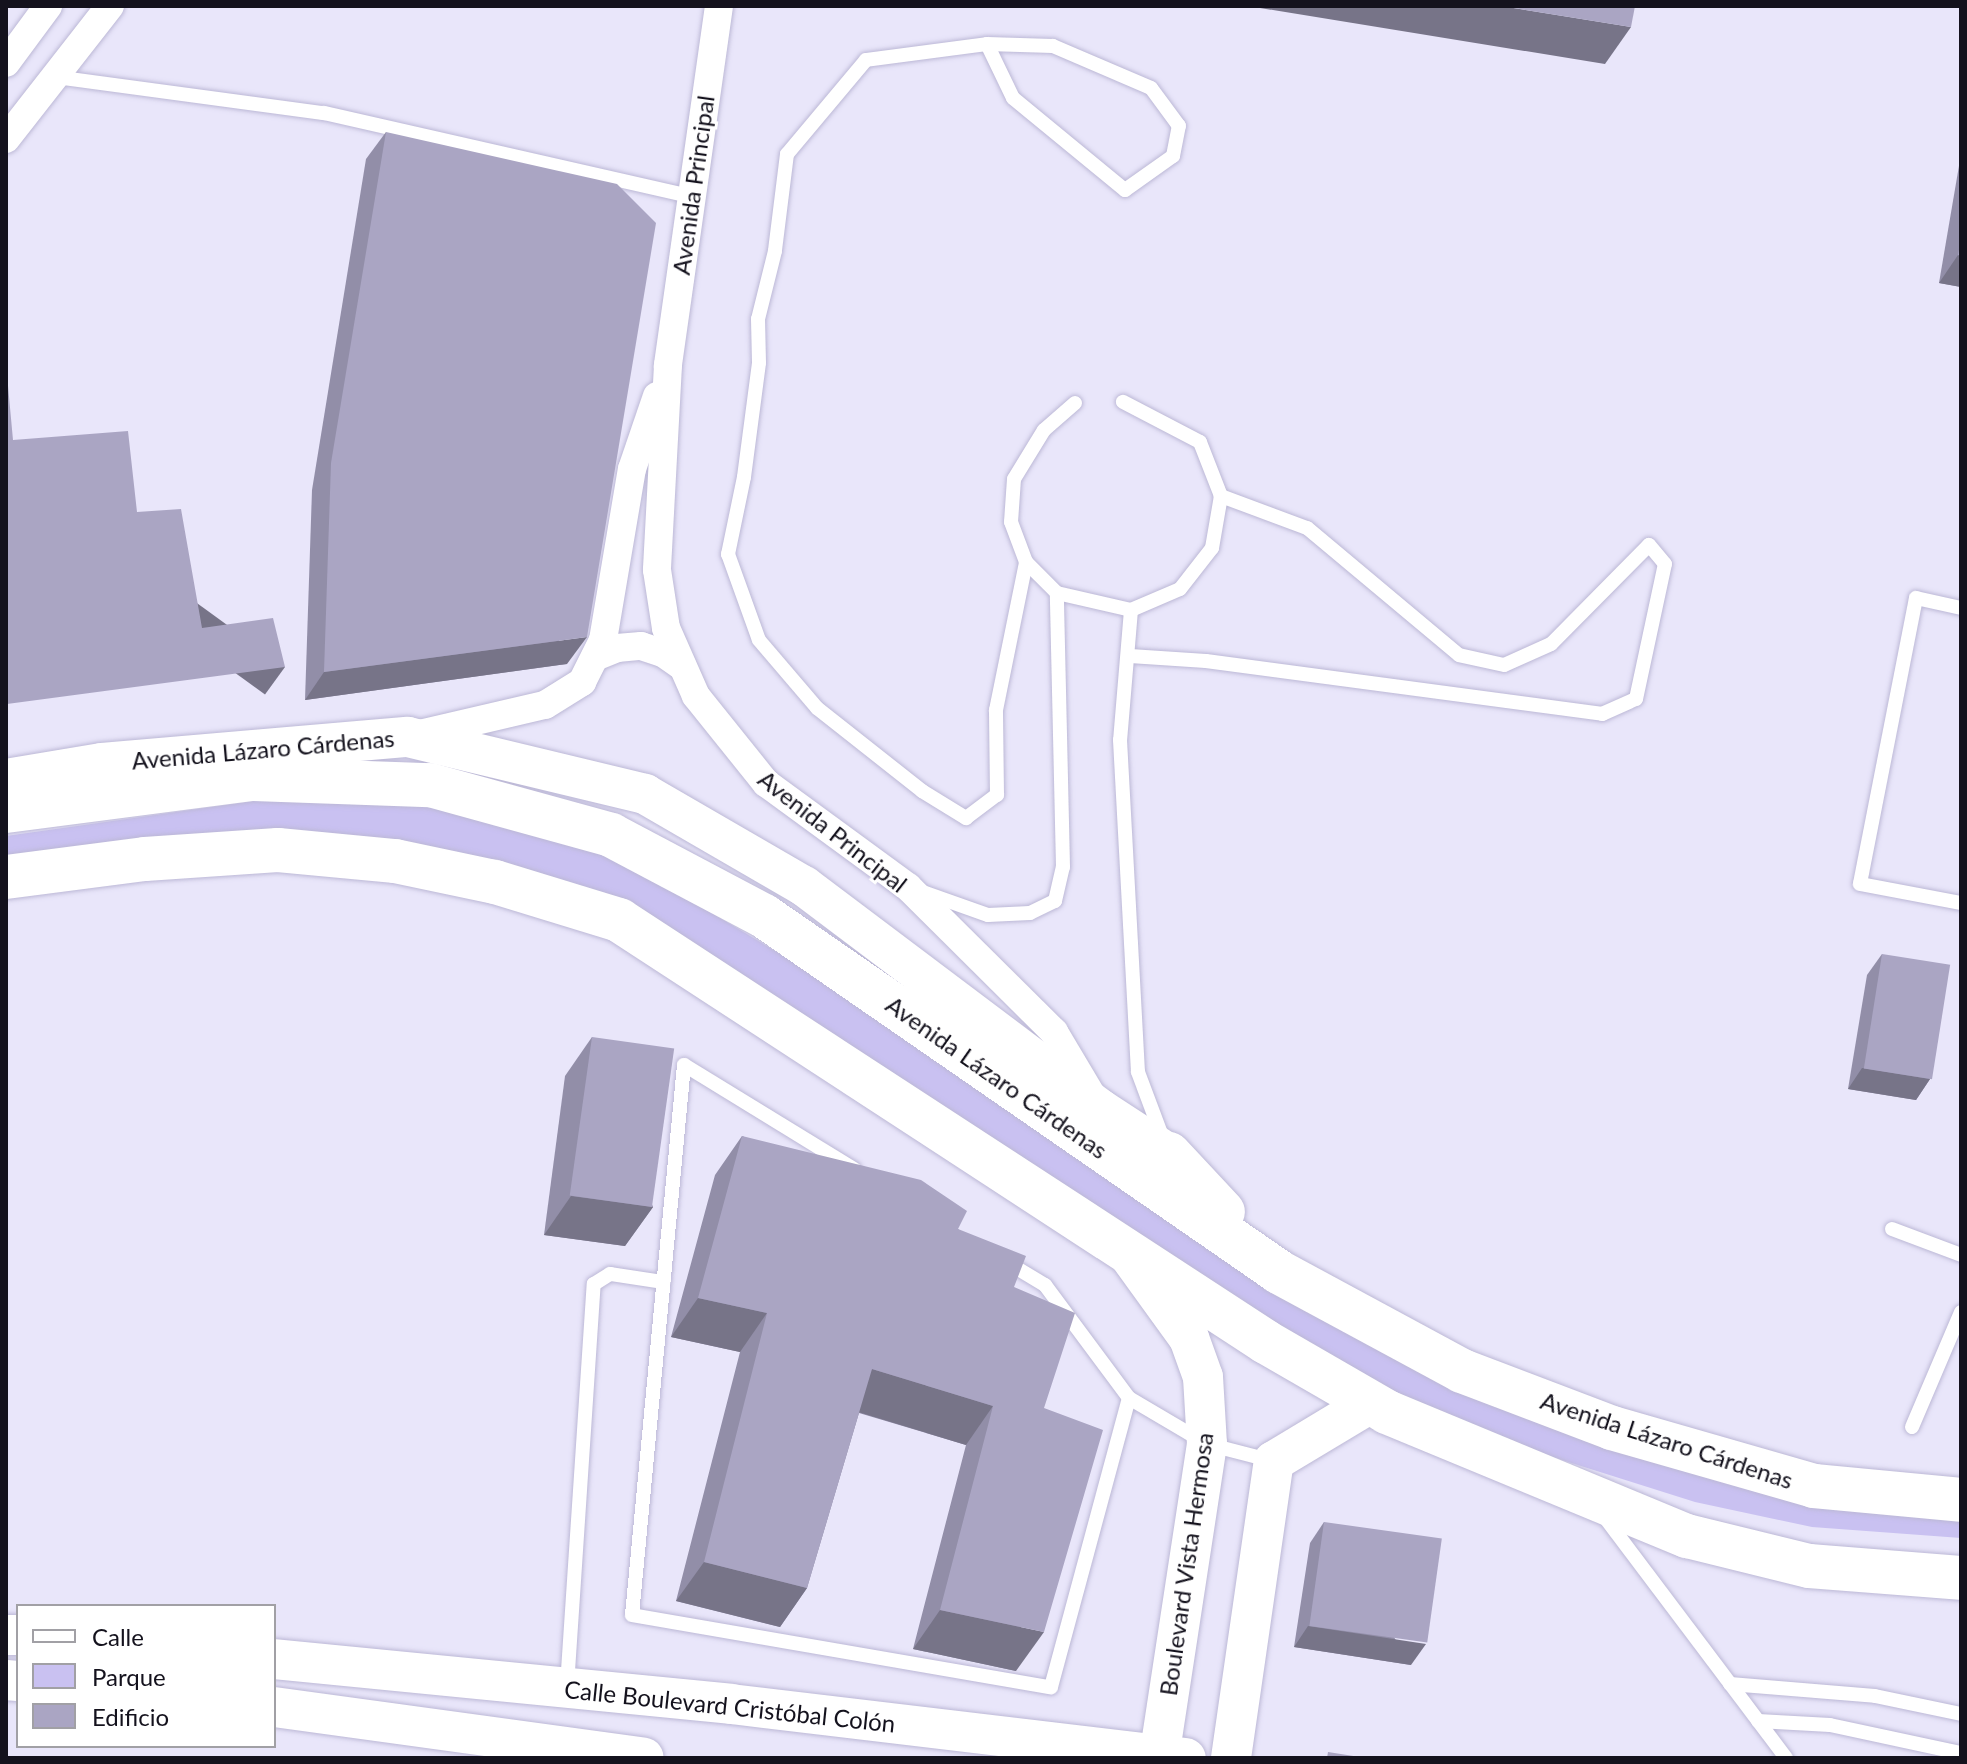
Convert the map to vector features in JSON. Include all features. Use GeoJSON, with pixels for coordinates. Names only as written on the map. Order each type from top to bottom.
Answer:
{"type":"FeatureCollection","features":[{"type":"Feature","properties":{"kind":"highway","name":"Avenida Lázaro Cárdenas"},"geometry":{"type":"LineString","coordinates":[[6,811],[254,779],[430,785],[611,835],[764,916],[1279,1272],[1462,1371],[1612,1428],[1814,1486],[1961,1500]]}},
{"type":"Feature","properties":{"kind":"highway"},"geometry":{"type":"LineString","coordinates":[[6,877],[145,859],[278,850],[395,861],[495,882],[619,920],[1266,1342],[1372,1402],[1687,1536],[1809,1566],[1961,1578]]}},
{"type":"Feature","properties":{"kind":"highway"},"geometry":{"type":"LineString","coordinates":[[1169,1154],[1279,1272]]}},
{"type":"Feature","properties":{"kind":"street"},"geometry":{"type":"LineString","coordinates":[[6,63],[48,6]]}},
{"type":"Feature","properties":{"kind":"street"},"geometry":{"type":"LineString","coordinates":[[6,139],[110,6]]}},
{"type":"Feature","properties":{"kind":"street","name":"Avenida Principal"},"geometry":{"type":"LineString","coordinates":[[719,6],[668,365],[657,570],[666,628],[696,696],[766,783],[908,887],[1054,1032],[1100,1109]]}},
{"type":"Feature","properties":{"kind":"street","name":"Avenida Principal"},"geometry":{"type":"LineString","coordinates":[[408,737],[545,705],[582,682],[595,657],[618,574],[632,469],[668,365]]}},
{"type":"Feature","properties":{"kind":"street"},"geometry":{"type":"LineString","coordinates":[[595,657],[617,648],[641,646],[663,653],[683,667]]}},
{"type":"Feature","properties":{"kind":"street","name":"Avenida Lázaro Cárdenas"},"geometry":{"type":"LineString","coordinates":[[6,779],[102,763],[408,737],[645,794],[804,886],[1100,1109],[1169,1154]]}},
{"type":"Feature","properties":{"kind":"street","name":"Boulevard Vista Hermosa"},"geometry":{"type":"LineString","coordinates":[[1123,1248],[1189,1338],[1203,1377],[1207,1444],[1168,1757]]}},
{"type":"Feature","properties":{"kind":"street"},"geometry":{"type":"LineString","coordinates":[[1231,1758],[1274,1461],[1372,1402]]}},
{"type":"Feature","properties":{"kind":"street","name":"Calle Boulevard Cristóbal Colón"},"geometry":{"type":"LineString","coordinates":[[276,1659],[567,1688],[1168,1757]]}},
{"type":"Feature","properties":{"kind":"street"},"geometry":{"type":"LineString","coordinates":[[276,1707],[644,1758]]}},
{"type":"Feature","properties":{"kind":"lane"},"geometry":{"type":"LineString","coordinates":[[987,44],[1013,98],[1125,190],[1148,178],[1173,156],[1179,126],[1151,88],[1053,46],[987,44],[866,60],[787,154],[775,251],[758,319],[759,363],[744,477],[728,554],[759,640],[817,708],[922,791],[966,818],[997,795],[996,710],[1026,562]]}},
{"type":"Feature","properties":{"kind":"lane"},"geometry":{"type":"LineString","coordinates":[[55,76],[324,113],[690,196]]}},
{"type":"Feature","properties":{"kind":"lane"},"geometry":{"type":"LineString","coordinates":[[1075,403],[1044,430],[1014,479],[1011,522],[1026,562],[1057,593],[1131,610],[1180,589],[1212,548],[1221,496],[1200,442],[1123,402]]}},
{"type":"Feature","properties":{"kind":"lane"},"geometry":{"type":"LineString","coordinates":[[1130,656],[1206,661],[1602,714],[1636,699],[1665,564],[1649,545],[1551,644],[1504,665],[1459,655],[1307,528],[1221,496]]}},
{"type":"Feature","properties":{"kind":"lane"},"geometry":{"type":"LineString","coordinates":[[908,887],[988,915],[1030,913],[1055,901],[1063,867],[1057,593]]}},
{"type":"Feature","properties":{"kind":"lane"},"geometry":{"type":"LineString","coordinates":[[1961,608],[1916,598],[1860,884],[1961,903]]}},
{"type":"Feature","properties":{"kind":"lane"},"geometry":{"type":"LineString","coordinates":[[1131,610],[1130,656],[1120,740],[1138,1072],[1169,1154]]}},
{"type":"Feature","properties":{"kind":"lane"},"geometry":{"type":"LineString","coordinates":[[871,1179],[684,1065],[632,1615],[1051,1687],[1129,1398]]}},
{"type":"Feature","properties":{"kind":"lane"},"geometry":{"type":"LineString","coordinates":[[1892,1229],[1961,1255]]}},
{"type":"Feature","properties":{"kind":"lane"},"geometry":{"type":"LineString","coordinates":[[991,1252],[1045,1285],[1129,1398],[1207,1444],[1274,1461]]}},
{"type":"Feature","properties":{"kind":"lane"},"geometry":{"type":"LineString","coordinates":[[567,1688],[594,1284],[610,1274],[663,1282]]}},
{"type":"Feature","properties":{"kind":"lane"},"geometry":{"type":"LineString","coordinates":[[1912,1427],[1961,1312]]}},
{"type":"Feature","properties":{"kind":"lane"},"geometry":{"type":"LineString","coordinates":[[1592,1498],[1786,1758]]}},
{"type":"Feature","properties":{"kind":"lane"},"geometry":{"type":"LineString","coordinates":[[1730,1684],[1875,1696],[1961,1714]]}},
{"type":"Feature","properties":{"kind":"lane"},"geometry":{"type":"LineString","coordinates":[[1758,1721],[1830,1725],[1961,1753]]}},
{"type":"Feature","properties":{"kind":"green space"},"geometry":{"type":"Polygon","coordinates":[[[427,798],[608,851],[847,994],[1455,1378],[1961,1510],[1961,1538],[1812,1527],[1695,1502],[1391,1406],[797,1019],[415,850],[6,873],[6,836],[262,800],[427,798]]]}},
{"type":"Feature","properties":{"kind":"building"},"geometry":{"type":"Polygon","coordinates":[[[1501,6],[1635,6],[1631,27],[1501,6]]]}},
{"type":"Feature","properties":{"kind":"building"},"geometry":{"type":"Polygon","coordinates":[[[386,132],[617,184],[656,223],[587,637],[324,672],[331,463],[386,132]]]}},
{"type":"Feature","properties":{"kind":"building"},"geometry":{"type":"Polygon","coordinates":[[[6,364],[13,440],[128,431],[137,512],[181,509],[202,628],[273,618],[285,667],[7,704],[6,364]]]}},
{"type":"Feature","properties":{"kind":"building"},"geometry":{"type":"Polygon","coordinates":[[[1882,954],[1950,965],[1932,1079],[1864,1069],[1882,954]]]}},
{"type":"Feature","properties":{"kind":"building"},"geometry":{"type":"Polygon","coordinates":[[[592,1037],[674,1049],[652,1207],[570,1195],[592,1037]]]}},
{"type":"Feature","properties":{"kind":"building"},"geometry":{"type":"Polygon","coordinates":[[[742,1136],[921,1180],[967,1211],[958,1229],[1026,1256],[1014,1287],[1075,1313],[1044,1408],[1103,1430],[1044,1632],[940,1610],[993,1406],[872,1369],[807,1588],[704,1562],[767,1313],[698,1298],[742,1136]]]}},
{"type":"Feature","properties":{"kind":"building"},"geometry":{"type":"Polygon","coordinates":[[[1324,1522],[1442,1539],[1427,1643],[1309,1626],[1324,1522]]]}},
{"type":"Feature","properties":{"kind":"building"},"geometry":{"type":"Polygon","coordinates":[[[1328,1752],[1366,1758],[1327,1758],[1328,1752]]]}}]}
